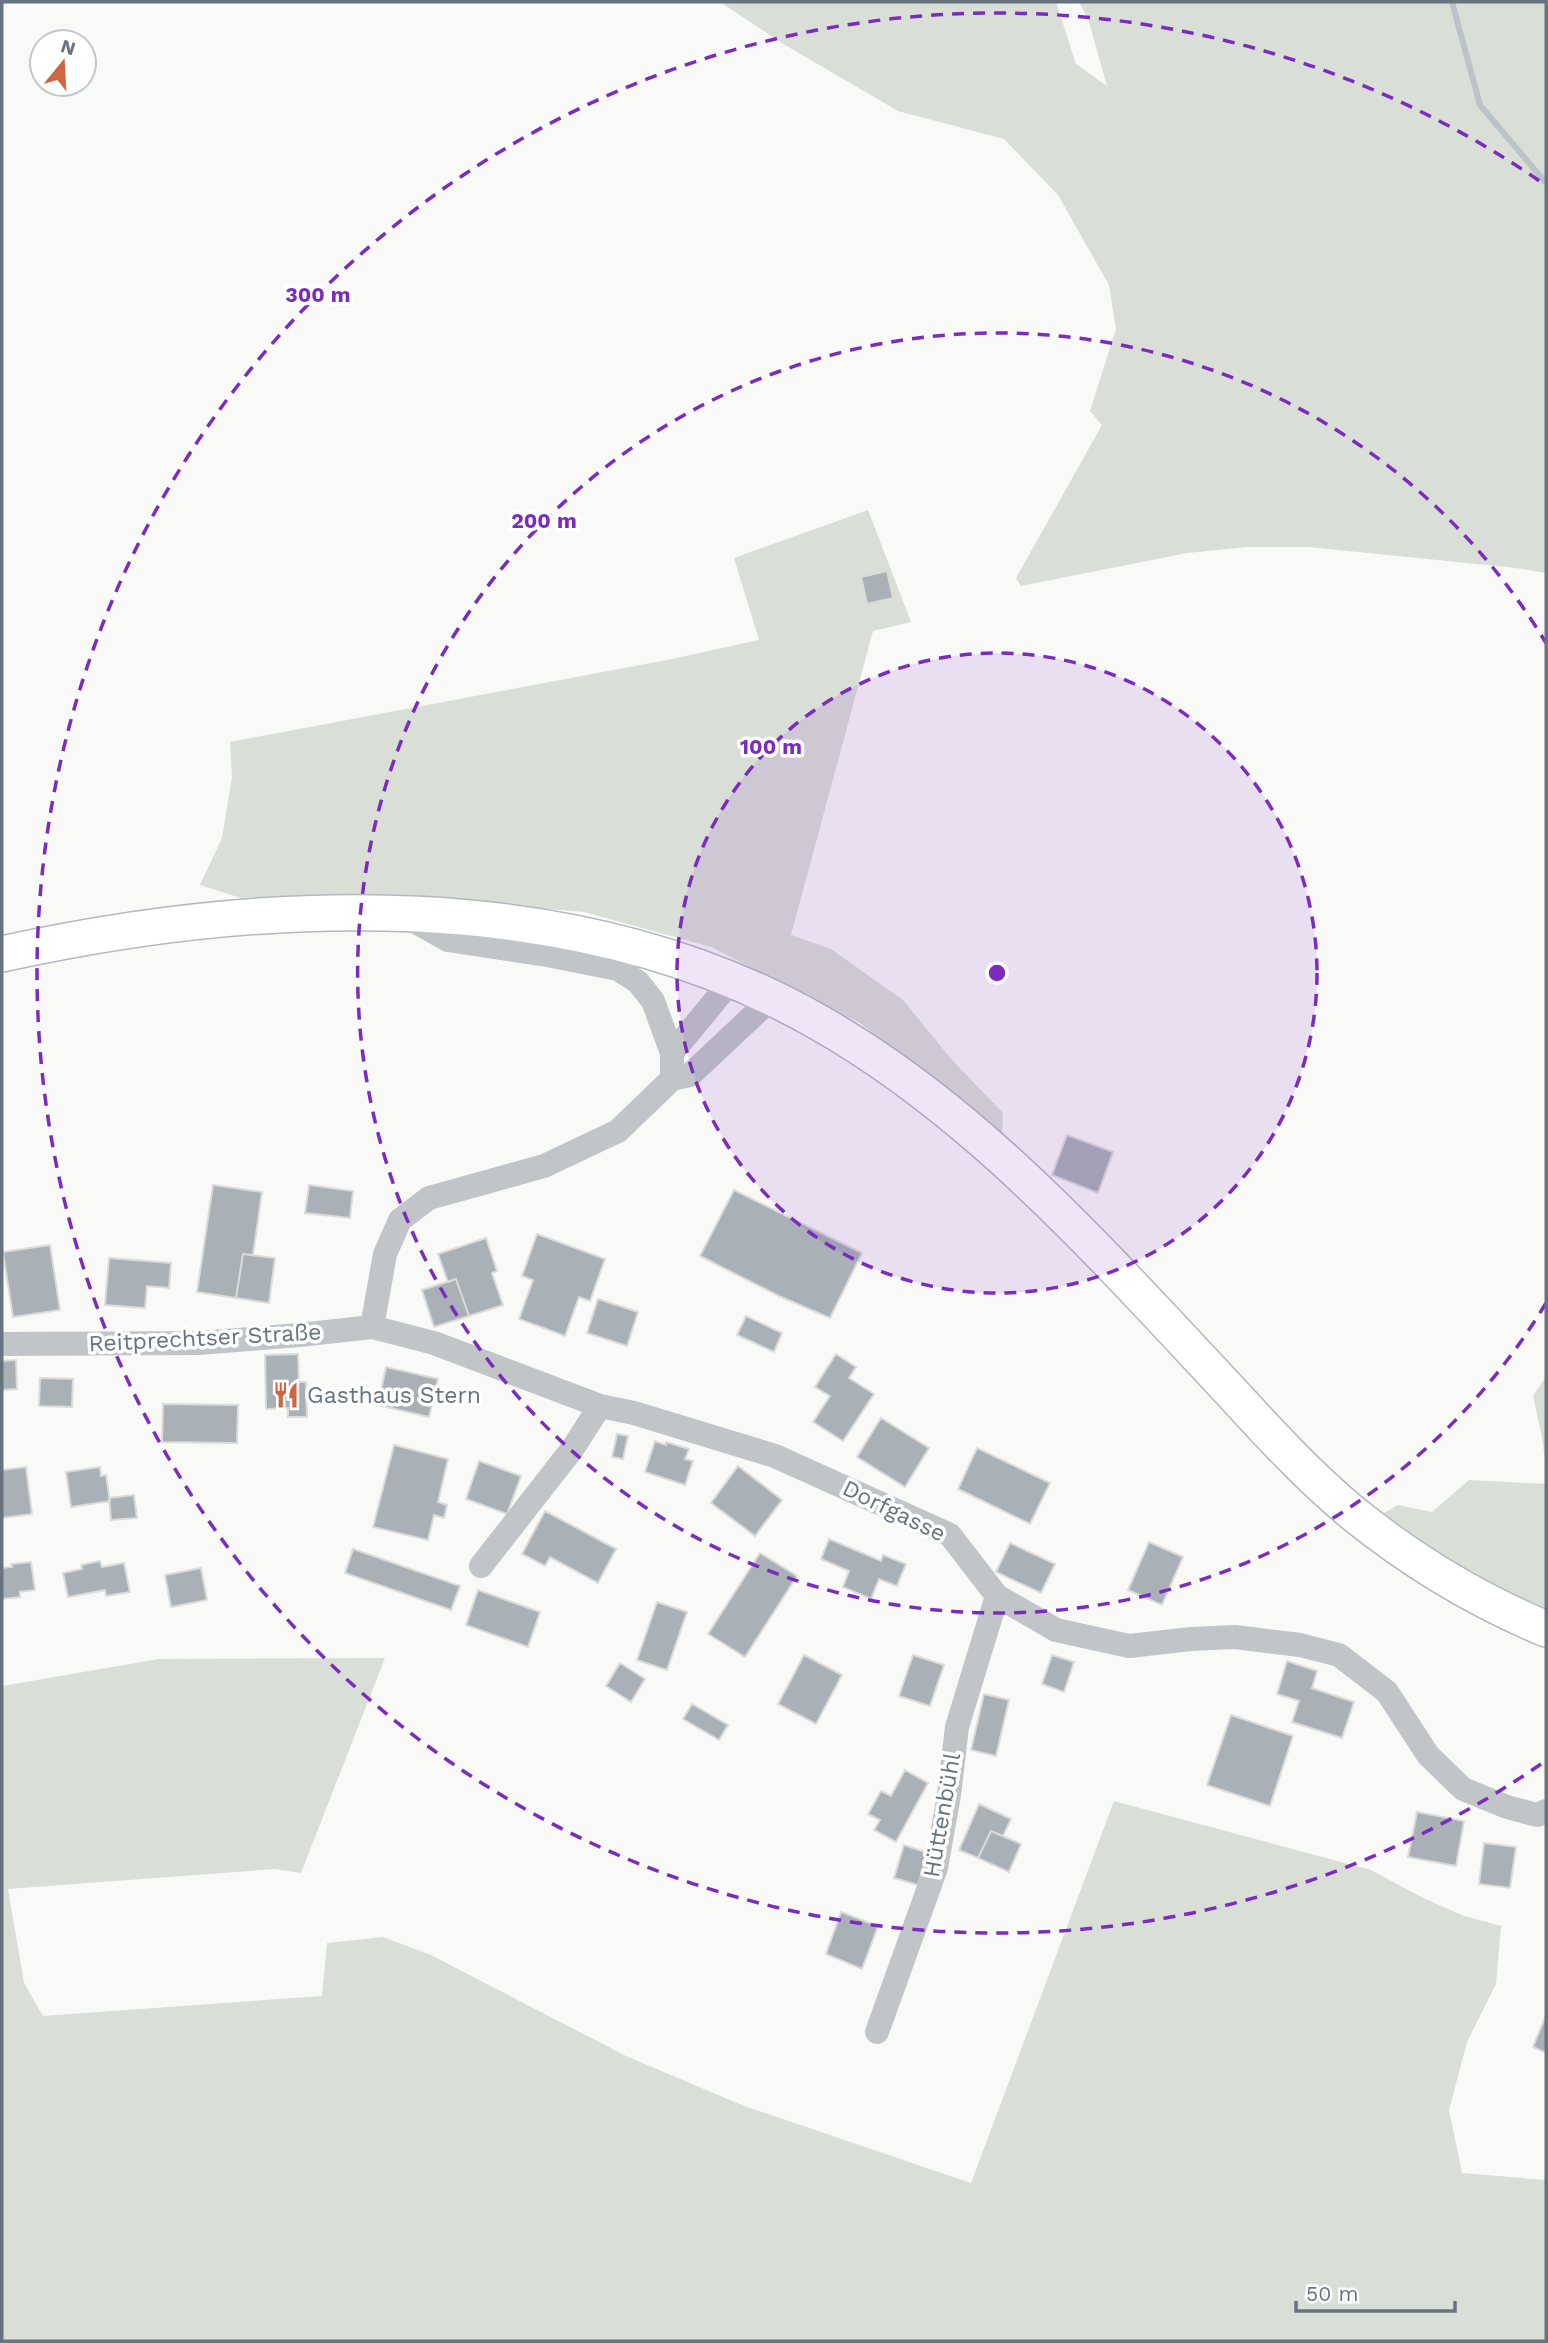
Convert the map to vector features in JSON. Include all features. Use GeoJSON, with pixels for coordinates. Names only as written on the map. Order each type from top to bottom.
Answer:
{"type":"FeatureCollection","features":[{"type":"Feature","properties":{"kind":"main road"},"geometry":{"type":"LineString","coordinates":[[2,954],[124,930],[220,918],[301,913],[399,913],[470,918],[598,939],[664,956],[732,980],[820,1023],[873,1057],[936,1103],[998,1153],[1114,1268],[1297,1463],[1353,1514],[1413,1558],[1472,1595],[1546,1629]]}},
{"type":"Feature","properties":{"kind":"street"},"geometry":{"type":"LineString","coordinates":[[399,913],[449,940],[618,969],[638,982],[653,1001],[672,1053],[672,1079]]}},
{"type":"Feature","properties":{"kind":"street"},"geometry":{"type":"LineString","coordinates":[[672,1053],[732,980]]}},
{"type":"Feature","properties":{"kind":"street"},"geometry":{"type":"LineString","coordinates":[[372,1326],[385,1254],[400,1220],[429,1198],[544,1166],[618,1131],[672,1079],[690,1075],[772,998]]}},
{"type":"Feature","properties":{"kind":"street"},"geometry":{"type":"LineString","coordinates":[[379,1292],[411,1337]]}},
{"type":"Feature","properties":{"kind":"street","name":"Dorfgasse"},"geometry":{"type":"LineString","coordinates":[[372,1326],[434,1343],[600,1406],[634,1413],[775,1456],[950,1535],[997,1596],[1056,1630],[1129,1646],[1235,1637],[1300,1645],[1339,1655],[1387,1692],[1429,1755],[1463,1789],[1507,1807],[1537,1815],[1546,1811]]}},
{"type":"Feature","properties":{"kind":"street","name":"Reitprechtser Straße"},"geometry":{"type":"LineString","coordinates":[[2,1344],[199,1343],[372,1326]]}},
{"type":"Feature","properties":{"kind":"street"},"geometry":{"type":"LineString","coordinates":[[481,1566],[573,1448],[600,1406]]}},
{"type":"Feature","properties":{"kind":"street","name":"Hüttenbühl"},"geometry":{"type":"LineString","coordinates":[[877,2032],[936,1868],[949,1795],[957,1727],[997,1596]]}},
{"type":"Feature","properties":{"kind":"shaded area"},"geometry":{"type":"Polygon","coordinates":[[[720,2],[1056,2],[1076,64],[1107,86],[1088,19],[1079,2],[1546,2],[1546,573],[1309,547],[1248,547],[1187,553],[1021,586],[1016,578],[1102,425],[1090,411],[1116,329],[1109,285],[1058,195],[1004,139],[898,111],[785,45],[720,2]]]}},
{"type":"Feature","properties":{"kind":"shaded area"},"geometry":{"type":"Polygon","coordinates":[[[868,510],[911,622],[873,631],[791,935],[831,949],[903,1000],[952,1060],[1003,1113],[1002,1135],[860,1023],[711,947],[584,912],[442,900],[288,896],[241,898],[200,885],[222,838],[232,777],[230,742],[667,660],[759,640],[734,558],[868,510]]]}},
{"type":"Feature","properties":{"kind":"shaded area"},"geometry":{"type":"Polygon","coordinates":[[[1546,1376],[1546,1466],[1533,1396],[1546,1376]]]}},
{"type":"Feature","properties":{"kind":"shaded area"},"geometry":{"type":"Polygon","coordinates":[[[1469,1480],[1546,1484],[1546,1618],[1421,1551],[1382,1514],[1398,1505],[1432,1512],[1469,1480]]]}},
{"type":"Feature","properties":{"kind":"shaded area"},"geometry":{"type":"Polygon","coordinates":[[[385,1658],[301,1873],[275,1869],[8,1889],[24,1983],[43,2016],[322,1996],[327,1943],[383,1937],[431,1955],[626,2056],[744,2106],[971,2183],[1114,1801],[1371,1870],[1464,1916],[1501,1926],[1496,1984],[1467,2042],[1449,2110],[1462,2173],[1546,2180],[1546,2341],[2,2341],[2,1686],[159,1659],[385,1658]]]}},
{"type":"Feature","properties":{"kind":"building"},"geometry":{"type":"Polygon","coordinates":[[[887,571],[893,598],[867,604],[861,577],[887,571]]]}},
{"type":"Feature","properties":{"kind":"building"},"geometry":{"type":"Polygon","coordinates":[[[1067,1135],[1113,1152],[1098,1193],[1052,1175],[1067,1135]]]}},
{"type":"Feature","properties":{"kind":"building"},"geometry":{"type":"Polygon","coordinates":[[[213,1185],[262,1192],[253,1255],[243,1254],[236,1298],[197,1292],[213,1185]]]}},
{"type":"Feature","properties":{"kind":"building"},"geometry":{"type":"Polygon","coordinates":[[[309,1185],[353,1191],[350,1218],[305,1213],[309,1185]]]}},
{"type":"Feature","properties":{"kind":"building"},"geometry":{"type":"Polygon","coordinates":[[[734,1190],[862,1253],[830,1318],[700,1256],[734,1190]]]}},
{"type":"Feature","properties":{"kind":"building"},"geometry":{"type":"Polygon","coordinates":[[[537,1234],[605,1259],[590,1301],[579,1297],[565,1336],[519,1319],[533,1280],[522,1276],[537,1234]]]}},
{"type":"Feature","properties":{"kind":"building"},"geometry":{"type":"Polygon","coordinates":[[[486,1238],[497,1271],[492,1273],[503,1305],[469,1316],[456,1279],[448,1282],[438,1254],[486,1238]]]}},
{"type":"Feature","properties":{"kind":"building"},"geometry":{"type":"Polygon","coordinates":[[[50,1245],[60,1310],[13,1317],[3,1252],[50,1245]]]}},
{"type":"Feature","properties":{"kind":"building"},"geometry":{"type":"Polygon","coordinates":[[[243,1254],[275,1258],[269,1303],[236,1298],[243,1254]]]}},
{"type":"Feature","properties":{"kind":"building"},"geometry":{"type":"Polygon","coordinates":[[[109,1258],[171,1263],[169,1288],[147,1286],[145,1308],[105,1305],[109,1258]]]}},
{"type":"Feature","properties":{"kind":"building"},"geometry":{"type":"Polygon","coordinates":[[[456,1279],[469,1316],[434,1327],[422,1290],[456,1279]]]}},
{"type":"Feature","properties":{"kind":"building"},"geometry":{"type":"Polygon","coordinates":[[[598,1299],[638,1312],[627,1346],[587,1333],[598,1299]]]}},
{"type":"Feature","properties":{"kind":"building"},"geometry":{"type":"Polygon","coordinates":[[[746,1316],[782,1333],[774,1352],[737,1335],[746,1316]]]}},
{"type":"Feature","properties":{"kind":"building","name":"Gasthaus Stern"},"geometry":{"type":"Polygon","coordinates":[[[298,1354],[299,1382],[306,1382],[307,1417],[288,1417],[288,1408],[266,1409],[265,1355],[298,1354]]]}},
{"type":"Feature","properties":{"kind":"building"},"geometry":{"type":"Polygon","coordinates":[[[836,1354],[856,1367],[849,1378],[874,1394],[843,1441],[813,1422],[830,1396],[815,1387],[836,1354]]]}},
{"type":"Feature","properties":{"kind":"building"},"geometry":{"type":"Polygon","coordinates":[[[16,1360],[17,1389],[2,1390],[2,1361],[16,1360]]]}},
{"type":"Feature","properties":{"kind":"building"},"geometry":{"type":"Polygon","coordinates":[[[386,1367],[438,1379],[429,1417],[378,1405],[386,1367]]]}},
{"type":"Feature","properties":{"kind":"building"},"geometry":{"type":"Polygon","coordinates":[[[40,1378],[73,1379],[72,1407],[39,1406],[40,1378]]]}},
{"type":"Feature","properties":{"kind":"building"},"geometry":{"type":"Polygon","coordinates":[[[163,1404],[238,1405],[237,1443],[162,1442],[163,1404]]]}},
{"type":"Feature","properties":{"kind":"building"},"geometry":{"type":"Polygon","coordinates":[[[881,1418],[929,1448],[905,1487],[857,1457],[881,1418]]]}},
{"type":"Feature","properties":{"kind":"building"},"geometry":{"type":"Polygon","coordinates":[[[617,1434],[628,1436],[623,1459],[612,1457],[617,1434]]]}},
{"type":"Feature","properties":{"kind":"building"},"geometry":{"type":"Polygon","coordinates":[[[655,1441],[689,1449],[685,1459],[693,1461],[685,1485],[645,1472],[655,1441]]]}},
{"type":"Feature","properties":{"kind":"building"},"geometry":{"type":"Polygon","coordinates":[[[394,1445],[448,1459],[438,1502],[447,1505],[444,1518],[434,1515],[428,1540],[373,1527],[394,1445]]]}},
{"type":"Feature","properties":{"kind":"building"},"geometry":{"type":"Polygon","coordinates":[[[977,1448],[1050,1483],[1030,1524],[958,1489],[977,1448]]]}},
{"type":"Feature","properties":{"kind":"building"},"geometry":{"type":"Polygon","coordinates":[[[479,1461],[521,1476],[507,1514],[466,1499],[479,1461]]]}},
{"type":"Feature","properties":{"kind":"building"},"geometry":{"type":"Polygon","coordinates":[[[738,1466],[782,1500],[755,1536],[711,1503],[738,1466]]]}},
{"type":"Feature","properties":{"kind":"building"},"geometry":{"type":"Polygon","coordinates":[[[26,1467],[32,1514],[2,1518],[2,1470],[26,1467]]]}},
{"type":"Feature","properties":{"kind":"building"},"geometry":{"type":"Polygon","coordinates":[[[100,1467],[101,1476],[106,1475],[110,1501],[71,1507],[66,1472],[100,1467]]]}},
{"type":"Feature","properties":{"kind":"building"},"geometry":{"type":"Polygon","coordinates":[[[134,1495],[137,1518],[111,1520],[109,1498],[134,1495]]]}},
{"type":"Feature","properties":{"kind":"building"},"geometry":{"type":"Polygon","coordinates":[[[545,1511],[616,1549],[598,1583],[550,1557],[545,1566],[522,1554],[545,1511]]]}},
{"type":"Feature","properties":{"kind":"building"},"geometry":{"type":"Polygon","coordinates":[[[829,1539],[881,1561],[883,1555],[906,1564],[897,1586],[879,1579],[871,1599],[843,1587],[849,1571],[821,1559],[829,1539]]]}},
{"type":"Feature","properties":{"kind":"building"},"geometry":{"type":"Polygon","coordinates":[[[1149,1542],[1183,1557],[1162,1605],[1128,1590],[1149,1542]]]}},
{"type":"Feature","properties":{"kind":"building"},"geometry":{"type":"Polygon","coordinates":[[[1010,1543],[1055,1564],[1041,1593],[996,1572],[1010,1543]]]}},
{"type":"Feature","properties":{"kind":"building"},"geometry":{"type":"Polygon","coordinates":[[[353,1549],[460,1586],[451,1610],[345,1573],[353,1549]]]}},
{"type":"Feature","properties":{"kind":"building"},"geometry":{"type":"Polygon","coordinates":[[[760,1553],[797,1576],[745,1657],[708,1634],[760,1553]]]}},
{"type":"Feature","properties":{"kind":"building"},"geometry":{"type":"Polygon","coordinates":[[[100,1561],[102,1567],[124,1563],[130,1592],[106,1596],[105,1590],[68,1597],[63,1573],[100,1561]]]}},
{"type":"Feature","properties":{"kind":"building"},"geometry":{"type":"Polygon","coordinates":[[[31,1562],[35,1590],[20,1592],[20,1597],[2,1599],[2,1568],[31,1562]]]}},
{"type":"Feature","properties":{"kind":"building"},"geometry":{"type":"Polygon","coordinates":[[[201,1568],[207,1600],[171,1607],[165,1575],[201,1568]]]}},
{"type":"Feature","properties":{"kind":"building"},"geometry":{"type":"Polygon","coordinates":[[[478,1590],[540,1612],[528,1647],[466,1625],[478,1590]]]}},
{"type":"Feature","properties":{"kind":"building"},"geometry":{"type":"Polygon","coordinates":[[[657,1602],[687,1612],[667,1670],[637,1660],[657,1602]]]}},
{"type":"Feature","properties":{"kind":"building"},"geometry":{"type":"Polygon","coordinates":[[[804,1655],[842,1675],[816,1724],[778,1704],[804,1655]]]}},
{"type":"Feature","properties":{"kind":"building"},"geometry":{"type":"Polygon","coordinates":[[[913,1655],[944,1665],[930,1706],[899,1696],[913,1655]]]}},
{"type":"Feature","properties":{"kind":"building"},"geometry":{"type":"Polygon","coordinates":[[[1052,1655],[1074,1662],[1064,1692],[1042,1684],[1052,1655]]]}},
{"type":"Feature","properties":{"kind":"building"},"geometry":{"type":"Polygon","coordinates":[[[1287,1661],[1317,1671],[1312,1688],[1354,1702],[1342,1738],[1292,1722],[1299,1701],[1277,1694],[1287,1661]]]}},
{"type":"Feature","properties":{"kind":"building"},"geometry":{"type":"Polygon","coordinates":[[[620,1663],[645,1679],[631,1702],[606,1686],[620,1663]]]}},
{"type":"Feature","properties":{"kind":"building"},"geometry":{"type":"Polygon","coordinates":[[[984,1694],[1009,1700],[996,1756],[971,1750],[984,1694]]]}},
{"type":"Feature","properties":{"kind":"building"},"geometry":{"type":"Polygon","coordinates":[[[692,1704],[728,1725],[719,1740],[683,1719],[692,1704]]]}},
{"type":"Feature","properties":{"kind":"building"},"geometry":{"type":"Polygon","coordinates":[[[1231,1715],[1293,1736],[1270,1806],[1207,1785],[1231,1715]]]}},
{"type":"Feature","properties":{"kind":"building"},"geometry":{"type":"Polygon","coordinates":[[[905,1770],[928,1783],[896,1842],[874,1830],[880,1820],[868,1814],[881,1791],[891,1796],[905,1770]]]}},
{"type":"Feature","properties":{"kind":"building"},"geometry":{"type":"Polygon","coordinates":[[[979,1804],[1011,1819],[1003,1836],[991,1831],[978,1858],[959,1850],[979,1804]]]}},
{"type":"Feature","properties":{"kind":"building"},"geometry":{"type":"Polygon","coordinates":[[[1417,1812],[1464,1821],[1456,1866],[1408,1857],[1417,1812]]]}},
{"type":"Feature","properties":{"kind":"building"},"geometry":{"type":"Polygon","coordinates":[[[991,1831],[1021,1844],[1009,1872],[978,1858],[991,1831]]]}},
{"type":"Feature","properties":{"kind":"building"},"geometry":{"type":"Polygon","coordinates":[[[1484,1843],[1516,1847],[1510,1888],[1479,1884],[1484,1843]]]}},
{"type":"Feature","properties":{"kind":"building"},"geometry":{"type":"Polygon","coordinates":[[[904,1845],[928,1853],[918,1885],[894,1878],[904,1845]]]}},
{"type":"Feature","properties":{"kind":"building"},"geometry":{"type":"Polygon","coordinates":[[[841,1912],[878,1926],[862,1969],[826,1954],[841,1912]]]}},
{"type":"Feature","properties":{"kind":"building"},"geometry":{"type":"Polygon","coordinates":[[[1546,2015],[1546,2053],[1533,2047],[1546,2015]]]}},
{"type":"Feature","properties":{"kind":"waterway"},"geometry":{"type":"LineString","coordinates":[[1452,2],[1480,105],[1546,183]]}},
{"type":"Feature","properties":{"kind":"place","name":"Gasthaus Stern"},"geometry":{"type":"Point","coordinates":[286,1395]}}]}
